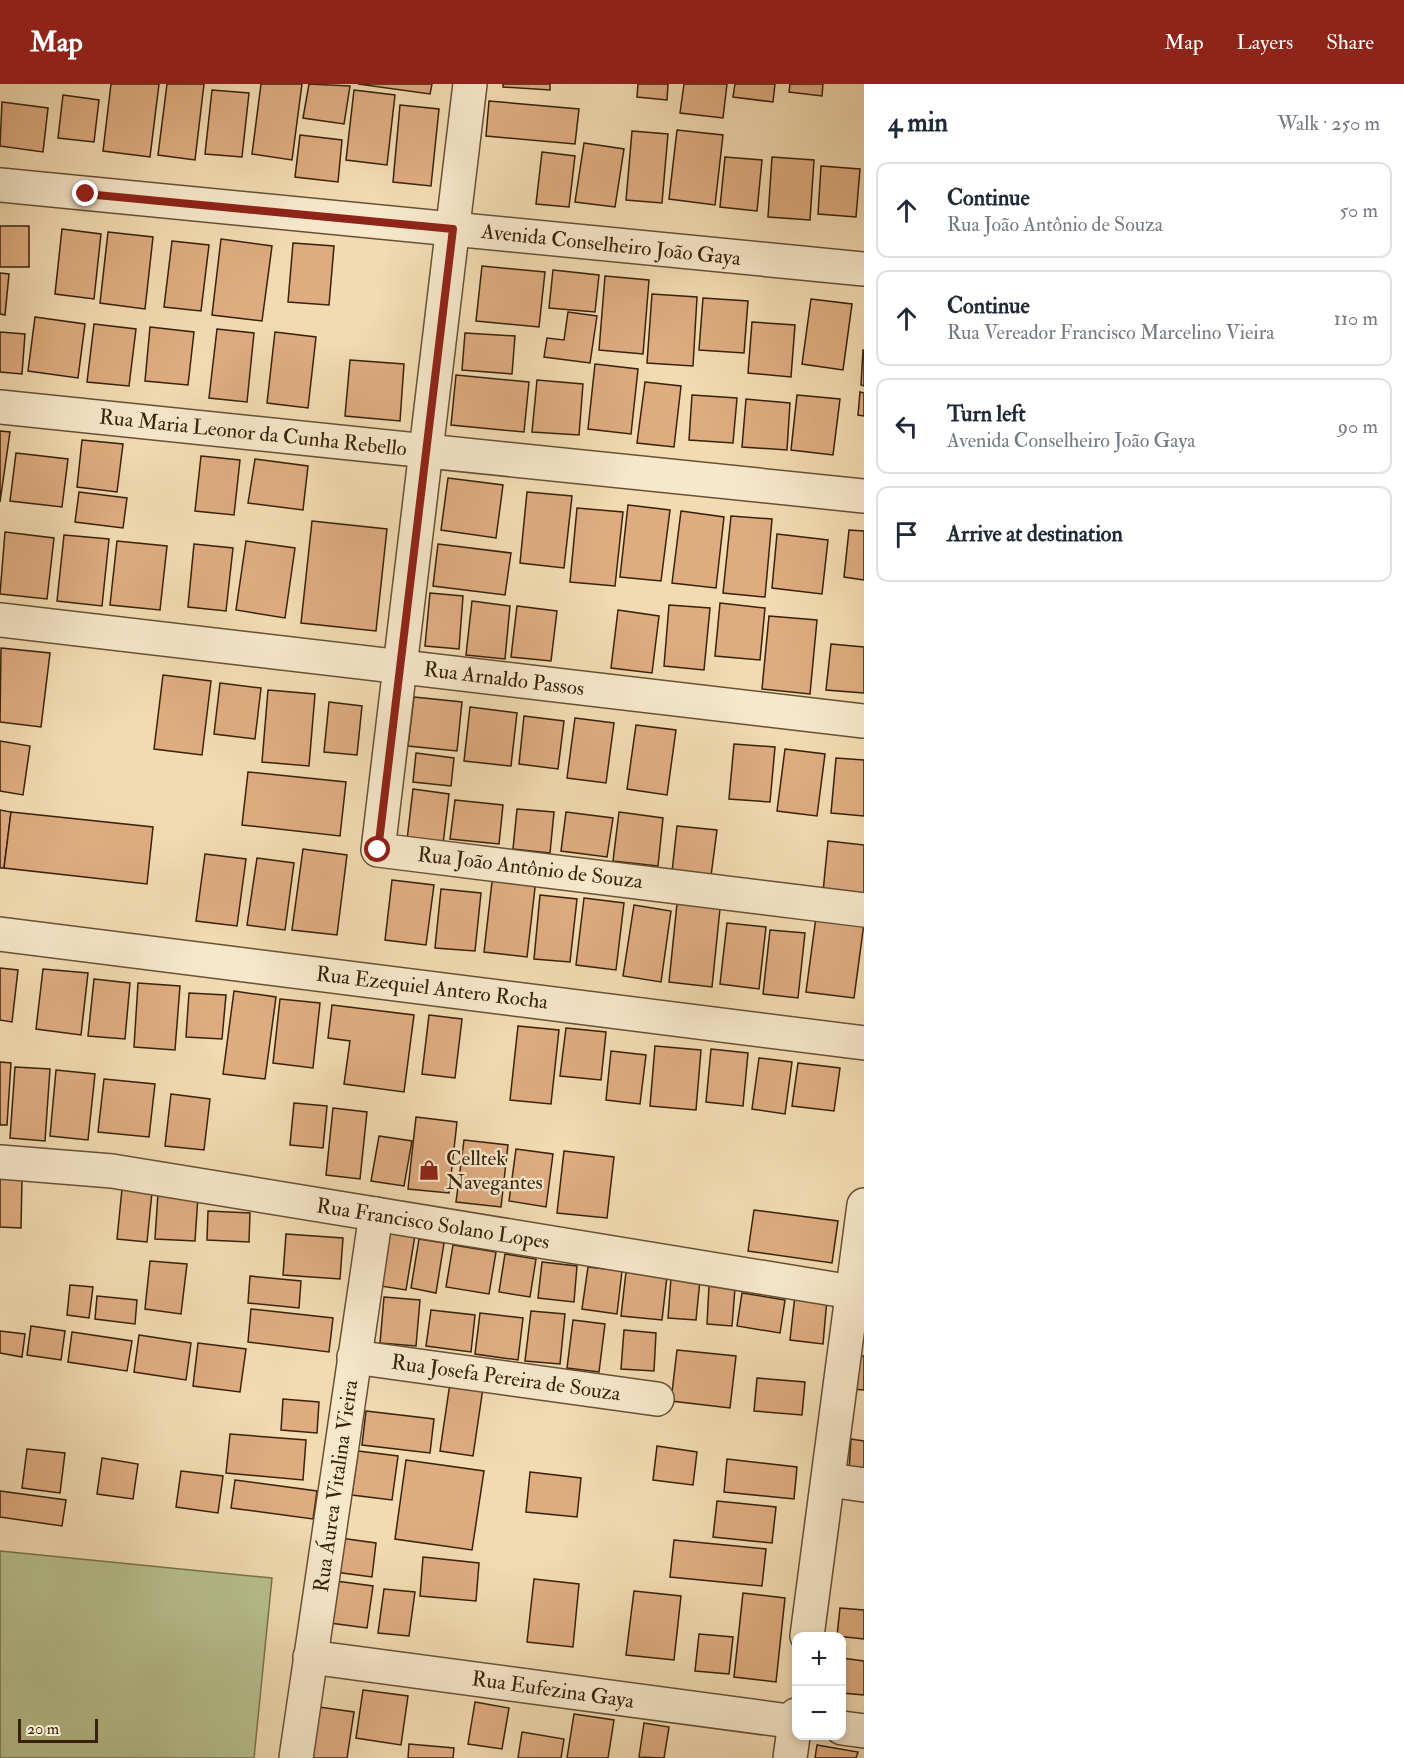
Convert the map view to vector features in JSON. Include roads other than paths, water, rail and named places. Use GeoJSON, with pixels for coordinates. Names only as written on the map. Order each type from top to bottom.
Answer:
{"type":"FeatureCollection","features":[{"type":"Feature","properties":{"kind":"street"},"geometry":{"type":"LineString","coordinates":[[400,667],[470,84]]}},
{"type":"Feature","properties":{"kind":"street","name":"Avenida Conselheiro João Gaya"},"geometry":{"type":"LineString","coordinates":[[0,185],[864,269]]}},
{"type":"Feature","properties":{"kind":"street","name":"Rua Maria Leonor da Cunha Rebello"},"geometry":{"type":"LineString","coordinates":[[0,407],[864,496]]}},
{"type":"Feature","properties":{"kind":"street","name":"Rua Arnaldo Passos"},"geometry":{"type":"LineString","coordinates":[[0,620],[864,721]]}},
{"type":"Feature","properties":{"kind":"street","name":"Rua João Antônio de Souza"},"geometry":{"type":"LineString","coordinates":[[400,667],[378,850],[864,910]]}},
{"type":"Feature","properties":{"kind":"street","name":"Rua Ezequiel Antero Rocha"},"geometry":{"type":"LineString","coordinates":[[0,934],[864,1043]]}},
{"type":"Feature","properties":{"kind":"street","name":"Rua Francisco Solano Lopes"},"geometry":{"type":"LineString","coordinates":[[0,1162],[112,1171],[858,1294]]}},
{"type":"Feature","properties":{"kind":"street"},"geometry":{"type":"LineString","coordinates":[[808,1632],[858,1294],[864,1206]]}},
{"type":"Feature","properties":{"kind":"street","name":"Rua Áurea Vitalina Vieira"},"geometry":{"type":"LineString","coordinates":[[296,1758],[376,1215]]}},
{"type":"Feature","properties":{"kind":"street","name":"Rua Josefa Pereira de Souza"},"geometry":{"type":"LineString","coordinates":[[354,1357],[657,1399]]}},
{"type":"Feature","properties":{"kind":"street"},"geometry":{"type":"LineString","coordinates":[[829,1480],[864,1485]]}},
{"type":"Feature","properties":{"kind":"street","name":"Rua Eufezina Gaya"},"geometry":{"type":"LineString","coordinates":[[310,1657],[792,1719]]}},
{"type":"Feature","properties":{"kind":"street"},"geometry":{"type":"LineString","coordinates":[[846,1729],[864,1731]]}},
{"type":"Feature","properties":{"kind":"street"},"geometry":{"type":"LineString","coordinates":[[790,1758],[793,1740]]}},
{"type":"Feature","properties":{"kind":"place","name":"Celltek Navegantes"},"geometry":{"type":"Point","coordinates":[429,1170]}}]}
